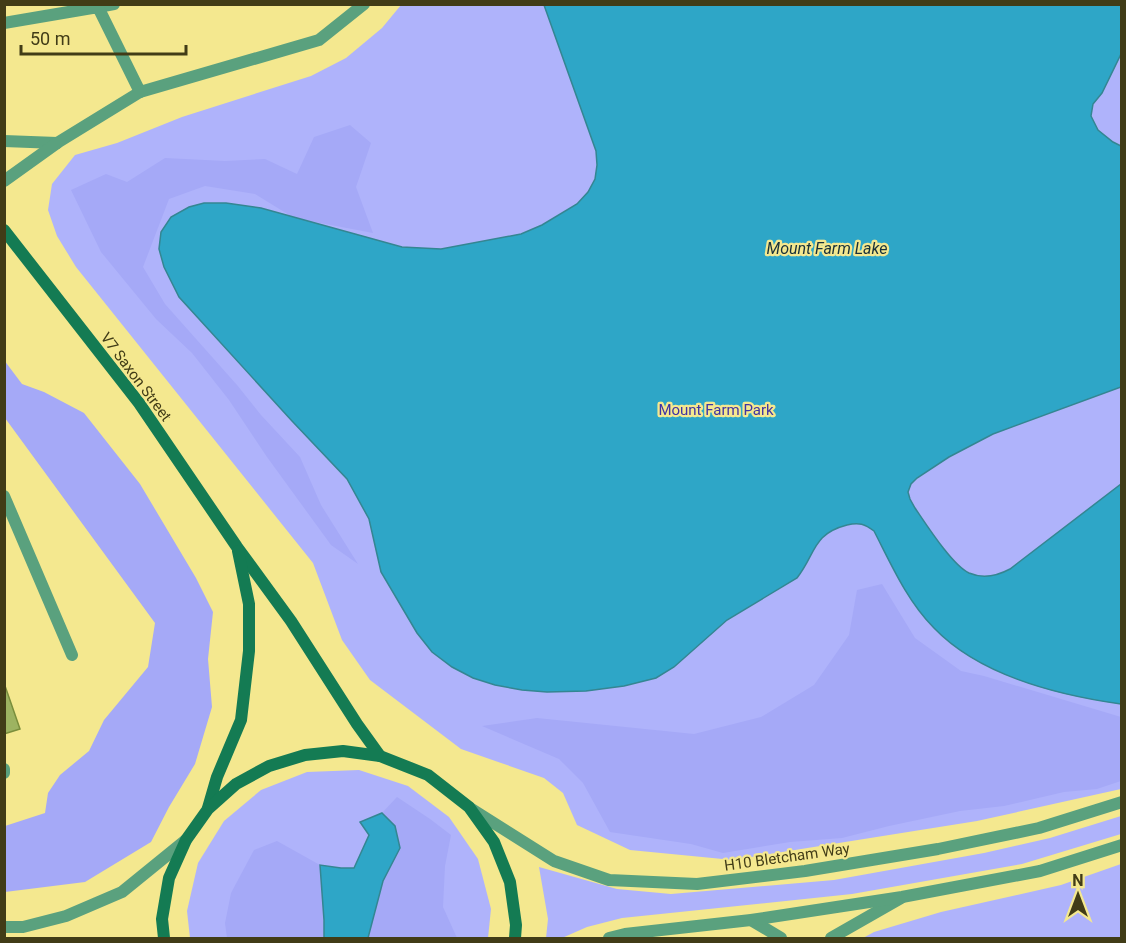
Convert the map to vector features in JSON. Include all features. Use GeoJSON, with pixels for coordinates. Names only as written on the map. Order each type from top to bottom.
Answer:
{"type":"FeatureCollection","features":[{"type":"Feature","properties":{"kind":"main road","name":"V7 Saxon Street"},"geometry":{"type":"LineString","coordinates":[[4,230],[139,403],[237,547],[291,621],[380,756]]}},
{"type":"Feature","properties":{"kind":"main road","name":"V7 Saxon Street"},"geometry":{"type":"LineString","coordinates":[[208,809],[217,777],[241,720],[249,651],[249,604],[237,547]]}},
{"type":"Feature","properties":{"kind":"main road"},"geometry":{"type":"LineString","coordinates":[[164,939],[162,919],[170,878],[186,840],[208,809],[236,784],[269,766],[305,755],[343,751],[380,756],[428,775],[469,807],[494,842],[510,882],[516,925],[515,939]]}},
{"type":"Feature","properties":{"kind":"street"},"geometry":{"type":"LineString","coordinates":[[4,23],[114,4]]}},
{"type":"Feature","properties":{"kind":"street"},"geometry":{"type":"LineString","coordinates":[[4,180],[57,143],[140,93],[319,40],[364,4]]}},
{"type":"Feature","properties":{"kind":"street"},"geometry":{"type":"LineString","coordinates":[[98,7],[140,93]]}},
{"type":"Feature","properties":{"kind":"street"},"geometry":{"type":"LineString","coordinates":[[4,141],[57,143]]}},
{"type":"Feature","properties":{"kind":"street"},"geometry":{"type":"LineString","coordinates":[[4,496],[72,655]]}},
{"type":"Feature","properties":{"kind":"street","name":"H10 Bletcham Way"},"geometry":{"type":"LineString","coordinates":[[469,807],[554,861],[609,880],[698,884],[805,871],[938,849],[1039,828],[1122,802]]}},
{"type":"Feature","properties":{"kind":"street"},"geometry":{"type":"LineString","coordinates":[[4,927],[23,927],[66,916],[122,892],[186,840]]}},
{"type":"Feature","properties":{"kind":"street"},"geometry":{"type":"LineString","coordinates":[[609,939],[625,934],[751,920],[902,897],[1040,871],[1122,845]]}},
{"type":"Feature","properties":{"kind":"street"},"geometry":{"type":"LineString","coordinates":[[831,939],[902,897]]}},
{"type":"Feature","properties":{"kind":"street"},"geometry":{"type":"LineString","coordinates":[[751,920],[781,939]]}},
{"type":"Feature","properties":{"kind":"green space","name":"Mount Farm Lake"},"geometry":{"type":"Polygon","coordinates":[[[401,5],[1121,5],[1121,789],[977,821],[733,860],[630,850],[577,825],[563,793],[544,778],[461,749],[370,680],[342,640],[313,563],[76,267],[57,236],[48,210],[52,184],[75,155],[117,143],[182,117],[311,76],[346,58],[382,28],[401,5]]]}},
{"type":"Feature","properties":{"kind":"green space"},"geometry":{"type":"Polygon","coordinates":[[[359,770],[408,786],[449,817],[478,859],[491,909],[488,938],[190,938],[187,911],[198,863],[224,821],[261,790],[307,772],[359,770]]]}},
{"type":"Feature","properties":{"kind":"green space"},"geometry":{"type":"Polygon","coordinates":[[[1121,816],[1121,834],[1022,864],[852,894],[622,918],[587,927],[562,938],[546,938],[548,919],[539,867],[617,889],[671,894],[834,880],[984,853],[1050,838],[1121,816]]]}},
{"type":"Feature","properties":{"kind":"green space"},"geometry":{"type":"Polygon","coordinates":[[[1121,864],[1121,938],[863,938],[874,932],[941,912],[1061,885],[1121,864]]]}},
{"type":"Feature","properties":{"kind":"shaded area"},"geometry":{"type":"Polygon","coordinates":[[[350,125],[371,143],[356,187],[373,233],[294,218],[255,194],[205,186],[169,199],[143,267],[165,304],[300,457],[321,505],[358,564],[331,545],[229,400],[192,353],[156,319],[101,252],[71,190],[106,174],[127,182],[165,158],[225,161],[265,159],[297,174],[314,137],[350,125]]]}},
{"type":"Feature","properties":{"kind":"shaded area"},"geometry":{"type":"Polygon","coordinates":[[[4,360],[22,384],[44,392],[84,413],[140,484],[196,578],[213,612],[208,659],[212,707],[195,764],[151,842],[85,882],[5,892],[5,826],[45,813],[48,793],[60,775],[89,751],[104,720],[148,667],[155,623],[5,418],[4,360]]]}},
{"type":"Feature","properties":{"kind":"shaded area"},"geometry":{"type":"Polygon","coordinates":[[[882,584],[915,638],[961,671],[1121,717],[1121,781],[1097,789],[1064,792],[1004,806],[960,811],[842,838],[790,842],[723,853],[691,844],[610,832],[583,783],[559,759],[482,726],[537,718],[694,734],[761,717],[814,685],[849,635],[857,590],[882,584]]]}},
{"type":"Feature","properties":{"kind":"shaded area"},"geometry":{"type":"Polygon","coordinates":[[[397,797],[451,835],[445,866],[443,907],[457,938],[368,938],[383,881],[400,848],[395,826],[382,813],[397,797]]]}},
{"type":"Feature","properties":{"kind":"shaded area"},"geometry":{"type":"Polygon","coordinates":[[[277,841],[320,865],[324,938],[227,938],[225,923],[231,893],[254,850],[277,841]]]}},
{"type":"Feature","properties":{"kind":"water","name":"Mount Farm Lake"},"geometry":{"type":"Polygon","coordinates":[[[544,5],[1121,5],[1121,54],[1102,93],[1093,104],[1091,116],[1098,130],[1121,146],[1121,387],[993,434],[949,457],[917,478],[911,484],[908,492],[915,508],[955,562],[969,573],[985,576],[1010,569],[1121,484],[1121,704],[1071,695],[1021,681],[974,659],[953,645],[934,628],[916,606],[900,582],[874,531],[865,525],[858,524],[847,525],[827,534],[816,546],[797,578],[727,620],[674,667],[656,678],[624,686],[586,691],[522,690],[473,678],[452,667],[432,652],[417,633],[381,572],[369,519],[347,479],[179,297],[164,267],[159,249],[161,232],[171,217],[189,207],[204,203],[226,203],[261,208],[402,247],[441,249],[521,234],[542,225],[577,204],[588,192],[595,179],[597,165],[596,151],[544,5]]]}},
{"type":"Feature","properties":{"kind":"water"},"geometry":{"type":"Polygon","coordinates":[[[382,813],[395,826],[400,848],[383,881],[368,938],[324,938],[320,865],[354,868],[369,835],[360,822],[382,813]]]}},
{"type":"Feature","properties":{"kind":"building"},"geometry":{"type":"Polygon","coordinates":[[[4,683],[20,729],[4,734],[4,683]]]}},
{"type":"Feature","properties":{"kind":"park label","name":"Mount Farm Park"},"geometry":{"type":"Point","coordinates":[716,410]}}]}
